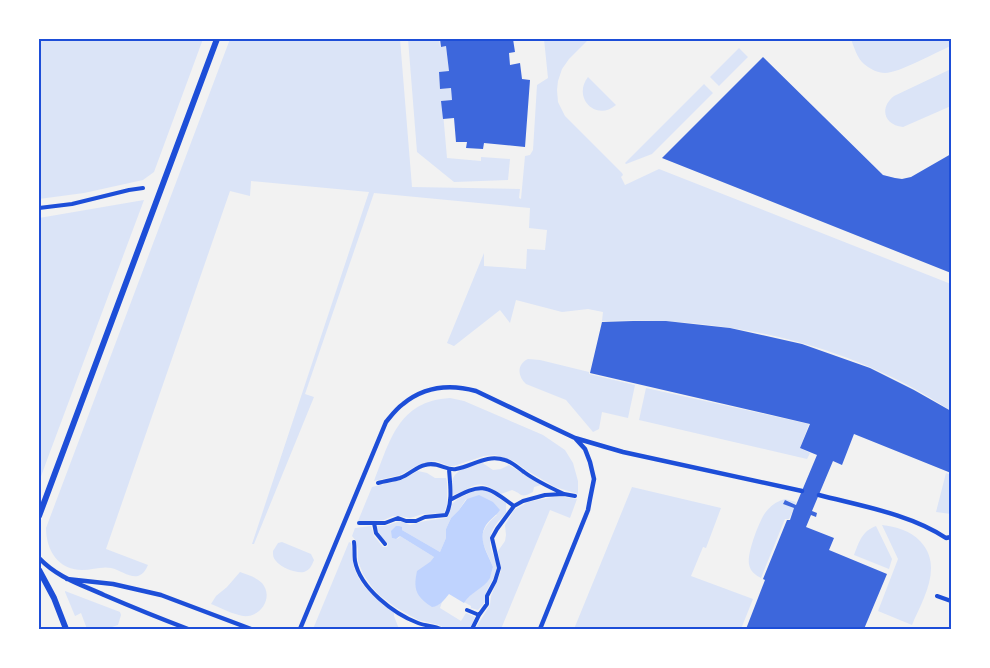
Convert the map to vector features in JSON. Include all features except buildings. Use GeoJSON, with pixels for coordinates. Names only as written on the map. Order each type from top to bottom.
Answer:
{"type":"FeatureCollection","features":[{"type":"Feature","properties":{"kind":"street"},"geometry":{"type":"LineString","coordinates":[[39,516],[217,39]]}},
{"type":"Feature","properties":{"kind":"street"},"geometry":{"type":"LineString","coordinates":[[39,570],[54,598],[66,629]]}},
{"type":"Feature","properties":{"kind":"lane"},"geometry":{"type":"LineString","coordinates":[[300,629],[386,422],[402,404],[418,394],[440,387],[460,387],[477,391],[575,438],[623,452],[802,491]]}},
{"type":"Feature","properties":{"kind":"lane"},"geometry":{"type":"LineString","coordinates":[[540,629],[588,510],[594,479],[585,449],[575,438]]}},
{"type":"Feature","properties":{"kind":"lane"},"geometry":{"type":"LineString","coordinates":[[819,495],[912,520],[932,528],[946,538],[951,537]]}},
{"type":"Feature","properties":{"kind":"lane"},"geometry":{"type":"LineString","coordinates":[[39,558],[50,570],[67,579],[154,617],[188,629]]}},
{"type":"Feature","properties":{"kind":"lane"},"geometry":{"type":"LineString","coordinates":[[67,579],[113,584],[161,595],[251,629]]}},
{"type":"Feature","properties":{"kind":"path"},"geometry":{"type":"LineString","coordinates":[[39,208],[72,204],[129,190],[162,186]]}},
{"type":"Feature","properties":{"kind":"path"},"geometry":{"type":"LineString","coordinates":[[357,488],[401,477],[424,465],[442,465],[449,469],[456,469],[495,458],[516,465],[531,477],[564,494]]}},
{"type":"Feature","properties":{"kind":"path"},"geometry":{"type":"LineString","coordinates":[[362,524],[384,523],[398,518],[410,521],[446,515],[450,500],[449,469]]}},
{"type":"Feature","properties":{"kind":"path"},"geometry":{"type":"LineString","coordinates":[[450,500],[479,487],[495,492],[514,506]]}},
{"type":"Feature","properties":{"kind":"path"},"geometry":{"type":"LineString","coordinates":[[472,629],[487,604],[487,596],[499,568],[492,538],[514,506],[545,495],[564,494],[590,499]]}},
{"type":"Feature","properties":{"kind":"path"},"geometry":{"type":"LineString","coordinates":[[374,523],[376,533],[385,544]]}},
{"type":"Feature","properties":{"kind":"path"},"geometry":{"type":"LineString","coordinates":[[339,533],[354,542],[355,561],[369,589],[376,596],[393,609],[419,623],[441,629]]}},
{"type":"Feature","properties":{"kind":"path"},"geometry":{"type":"LineString","coordinates":[[937,596],[951,601]]}},
{"type":"Feature","properties":{"kind":"path"},"geometry":{"type":"LineString","coordinates":[[467,610],[479,615]]}},
{"type":"Feature","properties":{"kind":"path"},"geometry":{"type":"LineString","coordinates":[[419,623],[419,629]]}},
{"type":"Feature","properties":{"kind":"shaded area"},"geometry":{"type":"Polygon","coordinates":[[[39,39],[203,39],[154,172],[143,180],[84,193],[39,199],[39,39]]]}},
{"type":"Feature","properties":{"kind":"shaded area"},"geometry":{"type":"Polygon","coordinates":[[[230,39],[400,39],[412,187],[520,189],[519,198],[521,199],[525,156],[530,155],[533,150],[537,85],[548,78],[544,39],[589,39],[562,69],[558,81],[558,102],[565,116],[622,173],[621,177],[625,185],[659,169],[951,284],[951,411],[911,387],[870,367],[784,338],[694,323],[602,321],[603,312],[588,309],[562,312],[516,300],[510,323],[500,310],[454,346],[447,343],[484,253],[484,266],[526,269],[527,249],[545,250],[547,230],[529,228],[530,208],[374,193],[305,394],[314,397],[254,544],[252,544],[369,192],[251,181],[250,196],[230,191],[106,549],[148,565],[138,576],[108,568],[82,570],[66,567],[51,551],[46,528],[230,39]]]}},
{"type":"Feature","properties":{"kind":"shaded area"},"geometry":{"type":"Polygon","coordinates":[[[408,39],[439,39],[440,47],[446,46],[449,71],[439,73],[440,89],[451,88],[452,100],[442,101],[447,158],[481,161],[481,157],[510,159],[508,180],[454,182],[417,152],[408,39]]]}},
{"type":"Feature","properties":{"kind":"shaded area"},"geometry":{"type":"Polygon","coordinates":[[[851,39],[951,39],[951,46],[899,70],[882,73],[862,62],[851,39]]]}},
{"type":"Feature","properties":{"kind":"shaded area"},"geometry":{"type":"Polygon","coordinates":[[[739,48],[748,57],[719,86],[710,77],[739,48]]]}},
{"type":"Feature","properties":{"kind":"shaded area"},"geometry":{"type":"Polygon","coordinates":[[[951,69],[951,106],[903,127],[891,123],[885,111],[894,96],[951,69]]]}},
{"type":"Feature","properties":{"kind":"shaded area"},"geometry":{"type":"Polygon","coordinates":[[[588,77],[616,105],[601,111],[588,105],[583,93],[588,77]]]}},
{"type":"Feature","properties":{"kind":"shaded area"},"geometry":{"type":"Polygon","coordinates":[[[704,84],[713,93],[652,154],[626,164],[625,163],[704,84]]]}},
{"type":"Feature","properties":{"kind":"shaded area"},"geometry":{"type":"Polygon","coordinates":[[[144,200],[47,460],[39,482],[39,218],[144,200]]]}},
{"type":"Feature","properties":{"kind":"shaded area"},"geometry":{"type":"Polygon","coordinates":[[[528,359],[540,360],[635,385],[628,418],[602,412],[599,429],[593,432],[566,400],[523,381],[520,367],[528,359]]]}},
{"type":"Feature","properties":{"kind":"shaded area"},"geometry":{"type":"Polygon","coordinates":[[[646,388],[809,424],[800,448],[810,453],[807,459],[639,420],[646,388]]]}},
{"type":"Feature","properties":{"kind":"shaded area"},"geometry":{"type":"Polygon","coordinates":[[[450,398],[464,401],[543,435],[565,450],[573,463],[578,481],[578,494],[555,487],[514,461],[495,455],[484,456],[454,466],[436,461],[422,463],[400,475],[374,481],[391,438],[407,415],[432,401],[450,398]]]}},
{"type":"Feature","properties":{"kind":"shaded area"},"geometry":{"type":"Polygon","coordinates":[[[481,462],[493,470],[509,465],[541,485],[534,487],[533,492],[524,495],[512,490],[501,494],[481,484],[453,495],[453,480],[458,472],[481,462]]]}},
{"type":"Feature","properties":{"kind":"shaded area"},"geometry":{"type":"Polygon","coordinates":[[[418,471],[435,478],[446,478],[447,505],[444,513],[423,514],[410,518],[393,516],[384,520],[358,521],[372,487],[401,480],[418,471]]]}},
{"type":"Feature","properties":{"kind":"shaded area"},"geometry":{"type":"Polygon","coordinates":[[[946,473],[951,475],[951,514],[936,512],[946,473]]]}},
{"type":"Feature","properties":{"kind":"shaded area"},"geometry":{"type":"Polygon","coordinates":[[[632,487],[721,508],[706,548],[703,547],[691,576],[753,599],[741,629],[574,629],[632,487]]]}},
{"type":"Feature","properties":{"kind":"shaded area"},"geometry":{"type":"Polygon","coordinates":[[[476,490],[486,490],[506,503],[506,513],[495,526],[490,540],[496,561],[496,571],[485,602],[478,610],[464,602],[490,577],[493,567],[484,545],[483,534],[485,528],[497,515],[466,499],[451,518],[440,552],[402,530],[392,538],[396,539],[400,536],[434,557],[430,562],[436,606],[442,602],[440,608],[461,621],[466,613],[475,617],[470,629],[446,629],[418,620],[378,594],[363,574],[358,561],[358,549],[352,536],[355,528],[371,526],[374,536],[383,547],[387,547],[388,544],[379,534],[376,526],[385,526],[400,521],[410,525],[446,518],[452,504],[476,490]]]}},
{"type":"Feature","properties":{"kind":"shaded area"},"geometry":{"type":"Polygon","coordinates":[[[553,497],[577,499],[570,518],[550,510],[501,629],[475,629],[490,605],[491,596],[501,571],[498,551],[505,541],[505,525],[514,510],[528,502],[553,497]]]}},
{"type":"Feature","properties":{"kind":"shaded area"},"geometry":{"type":"Polygon","coordinates":[[[785,499],[796,502],[795,504],[785,500],[783,504],[794,508],[789,519],[785,519],[761,578],[753,572],[750,566],[752,545],[765,513],[774,504],[785,499]]]}},
{"type":"Feature","properties":{"kind":"shaded area"},"geometry":{"type":"Polygon","coordinates":[[[882,525],[902,530],[916,537],[927,551],[930,561],[931,572],[926,594],[912,625],[878,611],[898,559],[882,525]]]}},
{"type":"Feature","properties":{"kind":"shaded area"},"geometry":{"type":"Polygon","coordinates":[[[876,526],[892,559],[889,569],[854,555],[864,534],[876,526]]]}},
{"type":"Feature","properties":{"kind":"shaded area"},"geometry":{"type":"Polygon","coordinates":[[[282,542],[311,554],[314,560],[309,569],[297,572],[278,563],[273,551],[278,543],[282,542]]]}},
{"type":"Feature","properties":{"kind":"shaded area"},"geometry":{"type":"Polygon","coordinates":[[[349,542],[359,579],[374,597],[394,612],[399,629],[313,629],[349,542]]]}},
{"type":"Feature","properties":{"kind":"shaded area"},"geometry":{"type":"Polygon","coordinates":[[[240,572],[262,583],[267,594],[264,606],[249,616],[235,614],[211,604],[240,572]]]}},
{"type":"Feature","properties":{"kind":"shaded area"},"geometry":{"type":"Polygon","coordinates":[[[65,591],[120,612],[118,625],[106,629],[87,629],[81,613],[75,616],[65,591]]]}},
{"type":"Feature","properties":{"kind":"water"},"geometry":{"type":"Polygon","coordinates":[[[479,495],[493,502],[500,510],[486,525],[483,536],[484,546],[493,567],[490,578],[464,603],[449,594],[440,604],[432,607],[419,596],[415,583],[417,571],[434,557],[400,536],[396,539],[392,538],[391,531],[396,526],[402,527],[402,530],[440,552],[451,518],[467,499],[479,495]]]}}]}
